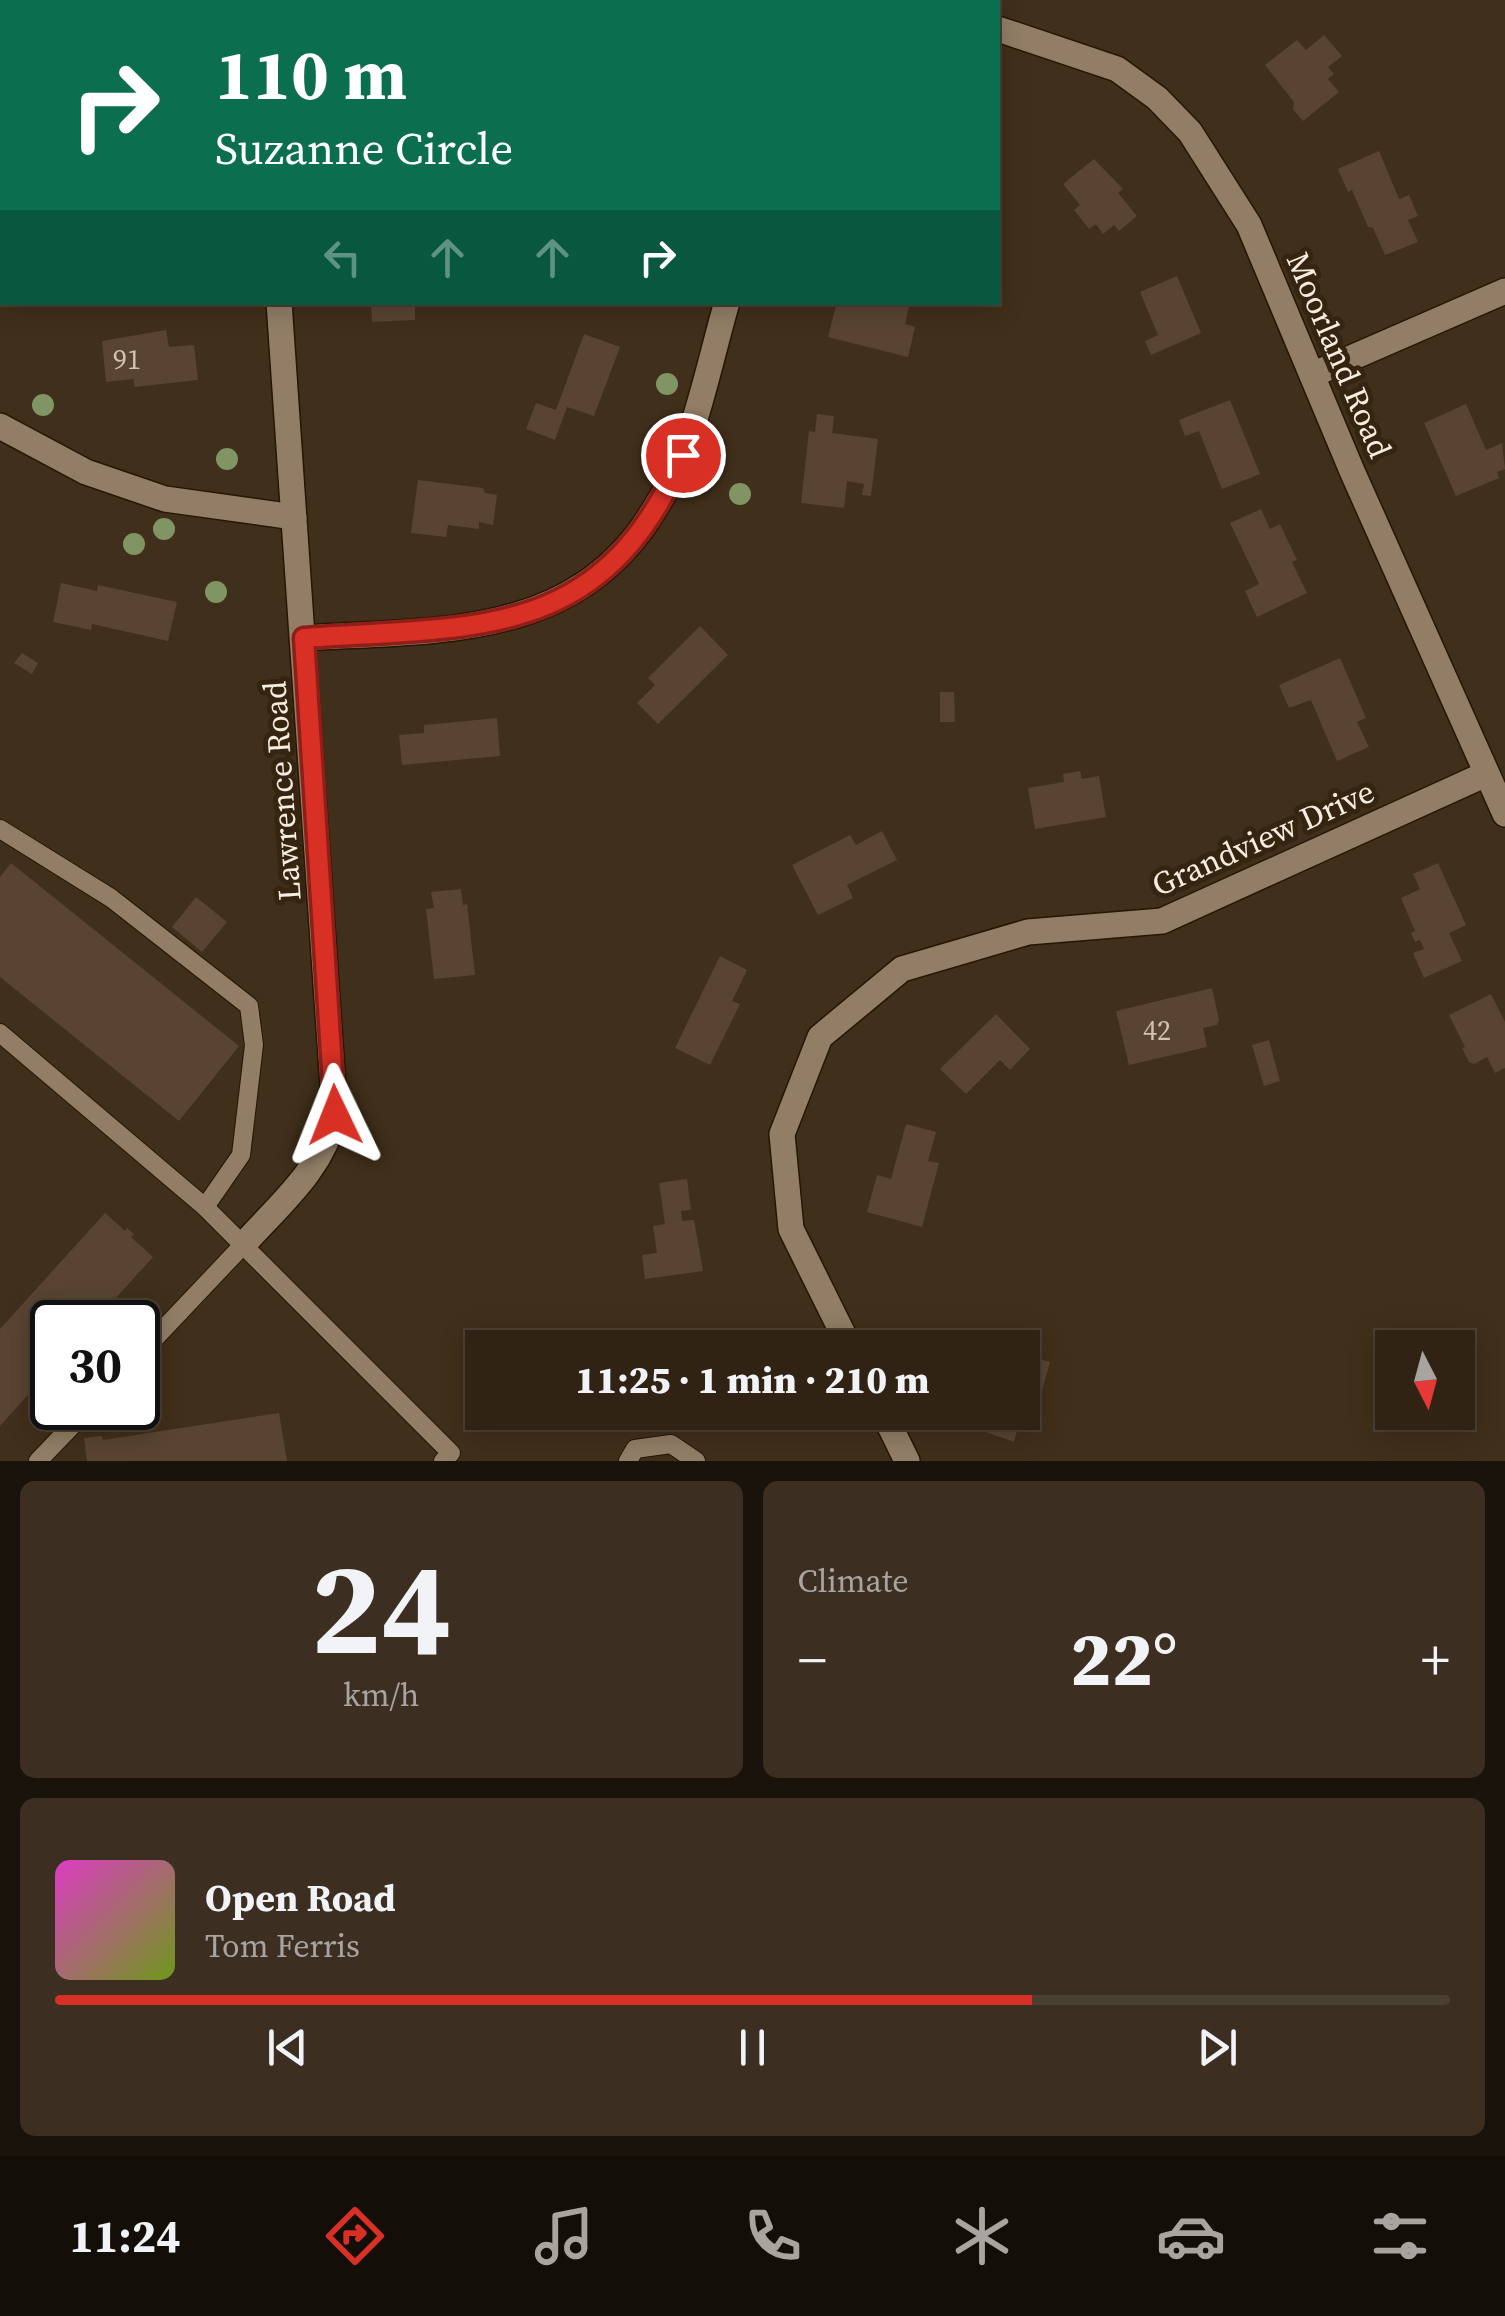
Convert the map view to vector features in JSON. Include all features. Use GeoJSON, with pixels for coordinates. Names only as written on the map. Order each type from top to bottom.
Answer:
{"type":"FeatureCollection","features":[{"type":"Feature","properties":{"kind":"street","name":"Moorland Road"},"geometry":{"type":"LineString","coordinates":[[1000,30],[1117,69],[1157,98],[1190,132],[1249,225],[1505,814]]}},
{"type":"Feature","properties":{"kind":"street"},"geometry":{"type":"LineString","coordinates":[[1312,375],[1505,292]]}},
{"type":"Feature","properties":{"kind":"street","name":"Lawrence Road"},"geometry":{"type":"LineString","coordinates":[[244,1244],[314,1167],[324,1152],[335,1115],[278,305]]}},
{"type":"Feature","properties":{"kind":"street"},"geometry":{"type":"LineString","coordinates":[[304,638],[488,624],[555,603],[581,589],[620,556],[672,481],[726,305]]}},
{"type":"Feature","properties":{"kind":"street"},"geometry":{"type":"LineString","coordinates":[[0,426],[86,472],[152,495],[294,516]]}},
{"type":"Feature","properties":{"kind":"street","name":"Grandview Drive"},"geometry":{"type":"LineString","coordinates":[[841,1330],[790,1228],[782,1134],[820,1037],[902,969],[1028,932],[1162,921],[1486,774]]}},
{"type":"Feature","properties":{"kind":"street"},"geometry":{"type":"LineString","coordinates":[[892,1430],[907,1461]]}},
{"type":"Feature","properties":{"kind":"lane"},"geometry":{"type":"LineString","coordinates":[[0,830],[111,898],[249,1006],[254,1045],[242,1155],[205,1208]]}},
{"type":"Feature","properties":{"kind":"lane"},"geometry":{"type":"LineString","coordinates":[[0,1033],[244,1244],[451,1453],[443,1461]]}},
{"type":"Feature","properties":{"kind":"lane"},"geometry":{"type":"LineString","coordinates":[[160,1333],[244,1244]]}},
{"type":"Feature","properties":{"kind":"lane"},"geometry":{"type":"LineString","coordinates":[[38,1461],[68,1430]]}},
{"type":"Feature","properties":{"kind":"lane"},"geometry":{"type":"LineString","coordinates":[[628,1461],[636,1448],[671,1444],[696,1461]]}},
{"type":"Feature","properties":{"kind":"building"},"geometry":{"type":"Polygon","coordinates":[[[1324,35],[1342,56],[1328,67],[1334,74],[1328,79],[1339,92],[1303,121],[1293,109],[1294,102],[1265,65],[1297,40],[1306,50],[1324,35]]]}},
{"type":"Feature","properties":{"kind":"building"},"geometry":{"type":"Polygon","coordinates":[[[1379,151],[1399,199],[1409,195],[1418,216],[1408,220],[1418,242],[1385,255],[1338,169],[1379,151]]]}},
{"type":"Feature","properties":{"kind":"building"},"geometry":{"type":"Polygon","coordinates":[[[1094,159],[1123,189],[1118,193],[1137,216],[1119,231],[1114,225],[1103,234],[1096,224],[1089,229],[1074,210],[1080,205],[1063,184],[1094,159]]]}},
{"type":"Feature","properties":{"kind":"building"},"geometry":{"type":"Polygon","coordinates":[[[1177,276],[1201,333],[1151,355],[1145,341],[1158,335],[1140,292],[1177,276]]]}},
{"type":"Feature","properties":{"kind":"building"},"geometry":{"type":"Polygon","coordinates":[[[371,305],[415,305],[415,320],[372,322],[371,305]]]}},
{"type":"Feature","properties":{"kind":"building"},"geometry":{"type":"Polygon","coordinates":[[[836,305],[909,305],[905,324],[915,327],[908,357],[828,337],[836,305]]]}},
{"type":"Feature","properties":{"kind":"building"},"geometry":{"type":"Polygon","coordinates":[[[166,330],[169,347],[194,345],[198,380],[134,387],[134,379],[106,382],[102,341],[166,330]]]}},
{"type":"Feature","properties":{"kind":"building"},"geometry":{"type":"Polygon","coordinates":[[[584,334],[620,347],[594,416],[567,407],[555,440],[526,429],[536,403],[556,410],[584,334]]]}},
{"type":"Feature","properties":{"kind":"building"},"geometry":{"type":"Polygon","coordinates":[[[1230,400],[1260,474],[1222,489],[1199,431],[1185,436],[1179,420],[1230,400]]]}},
{"type":"Feature","properties":{"kind":"building"},"geometry":{"type":"Polygon","coordinates":[[[1466,404],[1486,450],[1502,443],[1505,469],[1497,472],[1499,478],[1456,496],[1424,423],[1466,404]]]}},
{"type":"Feature","properties":{"kind":"building"},"geometry":{"type":"Polygon","coordinates":[[[817,414],[834,416],[832,433],[878,439],[871,496],[862,495],[864,484],[847,481],[844,508],[801,503],[809,431],[815,432],[817,414]]]}},
{"type":"Feature","properties":{"kind":"building"},"geometry":{"type":"Polygon","coordinates":[[[418,480],[483,488],[485,493],[497,495],[493,525],[479,522],[479,529],[448,525],[446,537],[411,533],[418,480]]]}},
{"type":"Feature","properties":{"kind":"building"},"geometry":{"type":"Polygon","coordinates":[[[1261,509],[1270,529],[1280,524],[1307,593],[1257,617],[1245,591],[1259,584],[1230,523],[1261,509]]]}},
{"type":"Feature","properties":{"kind":"building"},"geometry":{"type":"Polygon","coordinates":[[[61,583],[97,591],[98,585],[177,602],[168,641],[92,624],[91,630],[53,622],[61,583]]]}},
{"type":"Feature","properties":{"kind":"building"},"geometry":{"type":"Polygon","coordinates":[[[700,626],[728,655],[658,724],[637,703],[655,685],[648,678],[700,626]]]}},
{"type":"Feature","properties":{"kind":"building"},"geometry":{"type":"Polygon","coordinates":[[[22,653],[38,663],[32,674],[14,663],[22,653]]]}},
{"type":"Feature","properties":{"kind":"building"},"geometry":{"type":"Polygon","coordinates":[[[1340,658],[1366,718],[1357,722],[1369,747],[1337,761],[1311,700],[1289,708],[1279,685],[1340,658]]]}},
{"type":"Feature","properties":{"kind":"building"},"geometry":{"type":"Polygon","coordinates":[[[940,692],[954,692],[955,722],[940,722],[940,692]]]}},
{"type":"Feature","properties":{"kind":"building"},"geometry":{"type":"Polygon","coordinates":[[[497,718],[500,756],[402,765],[399,735],[424,733],[424,725],[497,718]]]}},
{"type":"Feature","properties":{"kind":"building"},"geometry":{"type":"Polygon","coordinates":[[[1080,771],[1082,779],[1099,776],[1106,817],[1035,829],[1028,788],[1064,782],[1063,774],[1080,771]]]}},
{"type":"Feature","properties":{"kind":"building"},"geometry":{"type":"Polygon","coordinates":[[[882,831],[897,860],[847,885],[853,898],[818,915],[792,865],[850,835],[856,845],[882,831]]]}},
{"type":"Feature","properties":{"kind":"building"},"geometry":{"type":"Polygon","coordinates":[[[11,863],[239,1046],[179,1121],[0,977],[0,877],[11,863]]]}},
{"type":"Feature","properties":{"kind":"building"},"geometry":{"type":"Polygon","coordinates":[[[1438,863],[1466,925],[1449,933],[1462,961],[1424,978],[1413,953],[1424,949],[1420,940],[1415,942],[1411,933],[1415,931],[1401,898],[1420,889],[1413,874],[1438,863]]]}},
{"type":"Feature","properties":{"kind":"building"},"geometry":{"type":"Polygon","coordinates":[[[461,889],[463,905],[467,904],[475,975],[434,979],[426,909],[434,908],[431,892],[461,889]]]}},
{"type":"Feature","properties":{"kind":"building"},"geometry":{"type":"Polygon","coordinates":[[[196,897],[227,922],[202,952],[172,927],[196,897]]]}},
{"type":"Feature","properties":{"kind":"building"},"geometry":{"type":"Polygon","coordinates":[[[720,956],[747,970],[732,1001],[740,1004],[710,1065],[675,1048],[720,956]]]}},
{"type":"Feature","properties":{"kind":"building"},"geometry":{"type":"Polygon","coordinates":[[[1212,988],[1219,1020],[1217,1025],[1203,1028],[1207,1047],[1129,1065],[1116,1011],[1212,988]]]}},
{"type":"Feature","properties":{"kind":"building"},"geometry":{"type":"Polygon","coordinates":[[[1491,994],[1505,1022],[1505,1068],[1495,1073],[1487,1057],[1474,1064],[1469,1062],[1449,1015],[1491,994]]]}},
{"type":"Feature","properties":{"kind":"building"},"geometry":{"type":"Polygon","coordinates":[[[996,1014],[1030,1049],[1010,1070],[1000,1060],[966,1094],[940,1069],[996,1014]]]}},
{"type":"Feature","properties":{"kind":"building"},"geometry":{"type":"Polygon","coordinates":[[[1269,1040],[1280,1081],[1264,1086],[1252,1045],[1269,1040]]]}},
{"type":"Feature","properties":{"kind":"building"},"geometry":{"type":"Polygon","coordinates":[[[906,1124],[936,1132],[928,1161],[939,1163],[922,1227],[867,1212],[877,1175],[891,1179],[906,1124]]]}},
{"type":"Feature","properties":{"kind":"building"},"geometry":{"type":"Polygon","coordinates":[[[687,1179],[691,1210],[681,1211],[682,1221],[694,1220],[703,1271],[645,1279],[642,1255],[657,1253],[653,1226],[665,1224],[659,1183],[687,1179]]]}},
{"type":"Feature","properties":{"kind":"building"},"geometry":{"type":"Polygon","coordinates":[[[105,1213],[134,1234],[131,1237],[153,1257],[114,1300],[30,1300],[30,1393],[0,1426],[0,1329],[105,1213]]]}},
{"type":"Feature","properties":{"kind":"building"},"geometry":{"type":"Polygon","coordinates":[[[1040,1359],[1050,1362],[1040,1398],[1040,1359]]]}},
{"type":"Feature","properties":{"kind":"building"},"geometry":{"type":"Polygon","coordinates":[[[279,1413],[287,1461],[87,1461],[84,1438],[102,1436],[103,1440],[279,1413]]]}},
{"type":"Feature","properties":{"kind":"building"},"geometry":{"type":"Polygon","coordinates":[[[986,1430],[1017,1430],[1014,1442],[986,1430]]]}},
{"type":"Feature","properties":{"kind":"route"},"geometry":{"type":"LineString","coordinates":[[335,1115],[304,638],[488,624],[555,603],[581,589],[620,556],[658,505],[683,455]]}}]}
